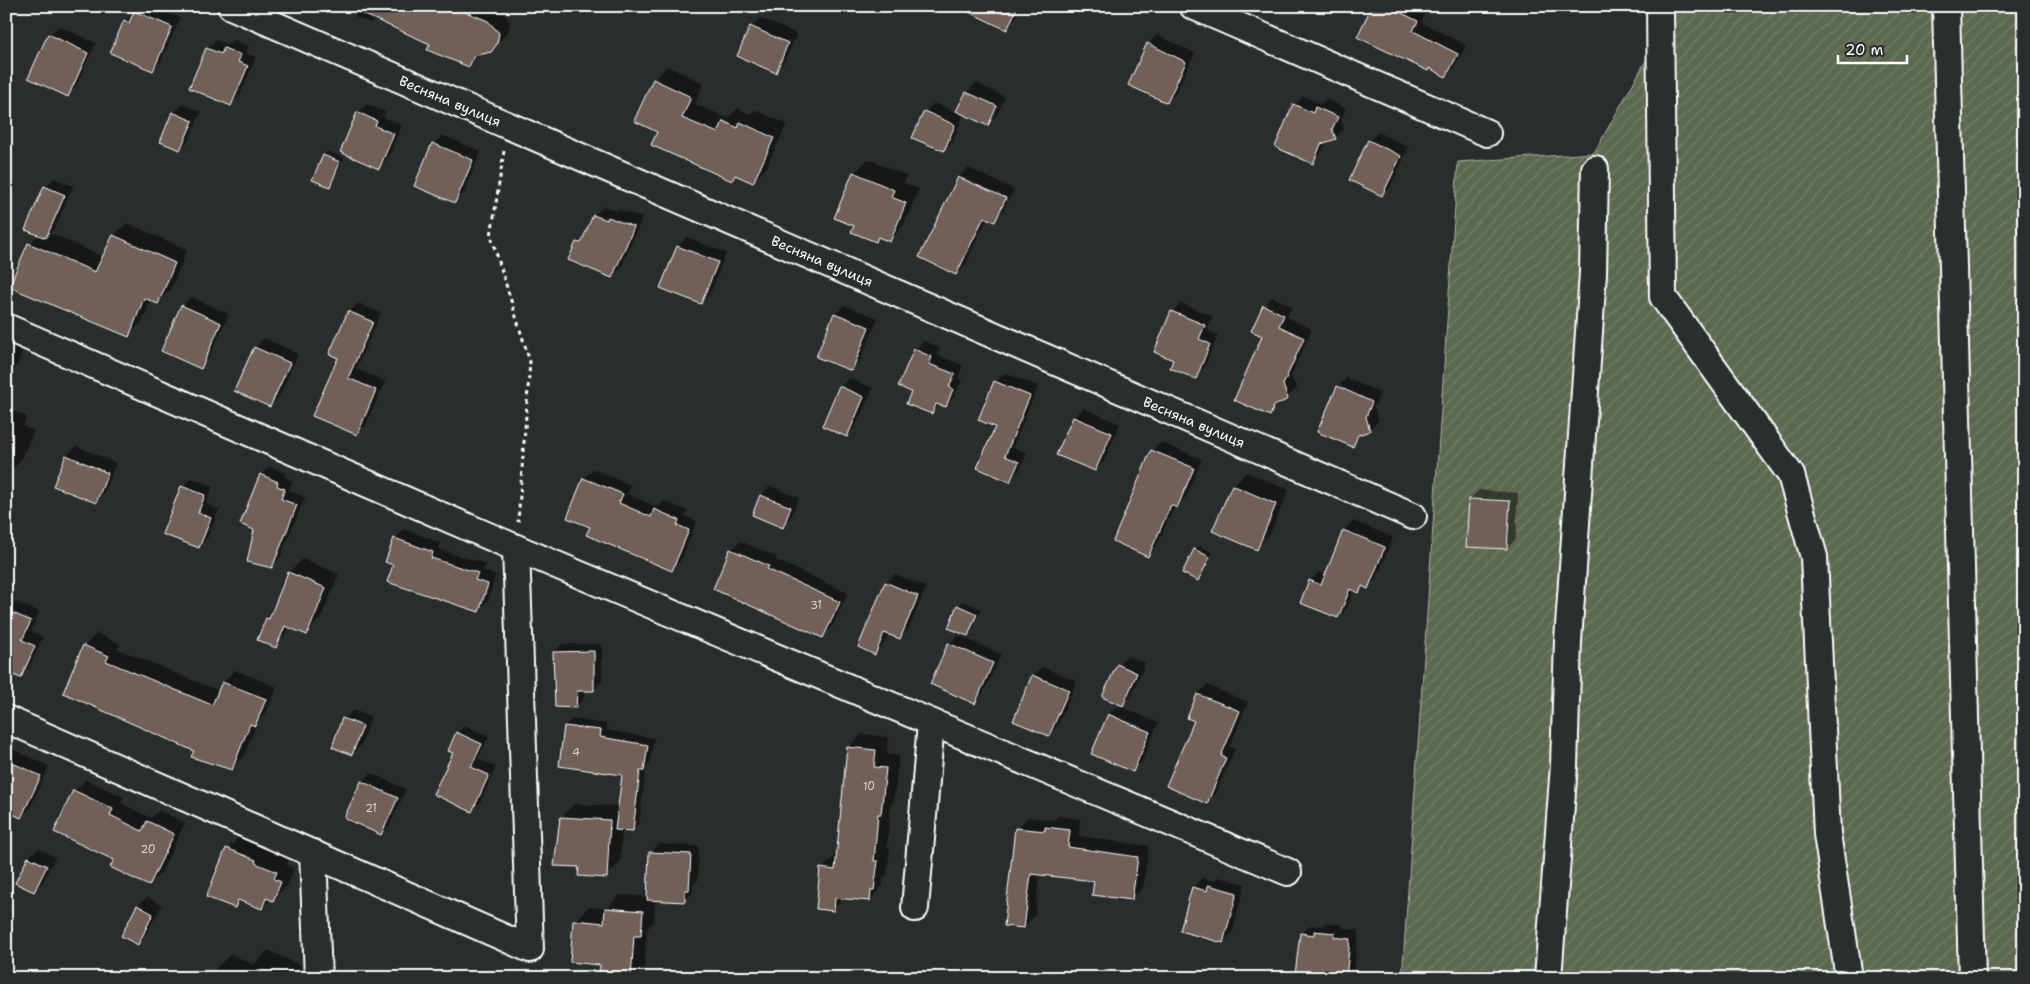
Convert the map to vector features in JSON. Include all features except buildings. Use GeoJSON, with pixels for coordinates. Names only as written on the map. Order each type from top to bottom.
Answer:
{"type":"FeatureCollection","features":[{"type":"Feature","properties":{"kind":"street","name":"Весняна вулиця"},"geometry":{"type":"LineString","coordinates":[[231,6],[1413,516]]}},
{"type":"Feature","properties":{"kind":"street"},"geometry":{"type":"LineString","coordinates":[[1193,6],[1486,133]]}},
{"type":"Feature","properties":{"kind":"street"},"geometry":{"type":"LineString","coordinates":[[1660,6],[1663,297],[1791,476],[1814,556],[1826,834],[1849,978]]}},
{"type":"Feature","properties":{"kind":"street"},"geometry":{"type":"LineString","coordinates":[[1946,6],[1972,978]]}},
{"type":"Feature","properties":{"kind":"street"},"geometry":{"type":"LineString","coordinates":[[1548,978],[1564,765],[1568,641],[1592,273],[1595,168]]}},
{"type":"Feature","properties":{"kind":"street"},"geometry":{"type":"LineString","coordinates":[[6,327],[516,548],[1288,872]]}},
{"type":"Feature","properties":{"kind":"street"},"geometry":{"type":"LineString","coordinates":[[6,719],[530,949],[516,548]]}},
{"type":"Feature","properties":{"kind":"street"},"geometry":{"type":"LineString","coordinates":[[915,908],[931,722]]}},
{"type":"Feature","properties":{"kind":"street"},"geometry":{"type":"LineString","coordinates":[[313,853],[318,978]]}},
{"type":"Feature","properties":{"kind":"path"},"geometry":{"type":"LineString","coordinates":[[507,126],[491,236],[530,362],[516,548]]}},
{"type":"Feature","properties":{"kind":"green space"},"geometry":{"type":"Polygon","coordinates":[[[1667,6],[2024,6],[2024,978],[1402,978],[1458,162],[1594,153],[1662,32],[1667,6]]]}}]}
